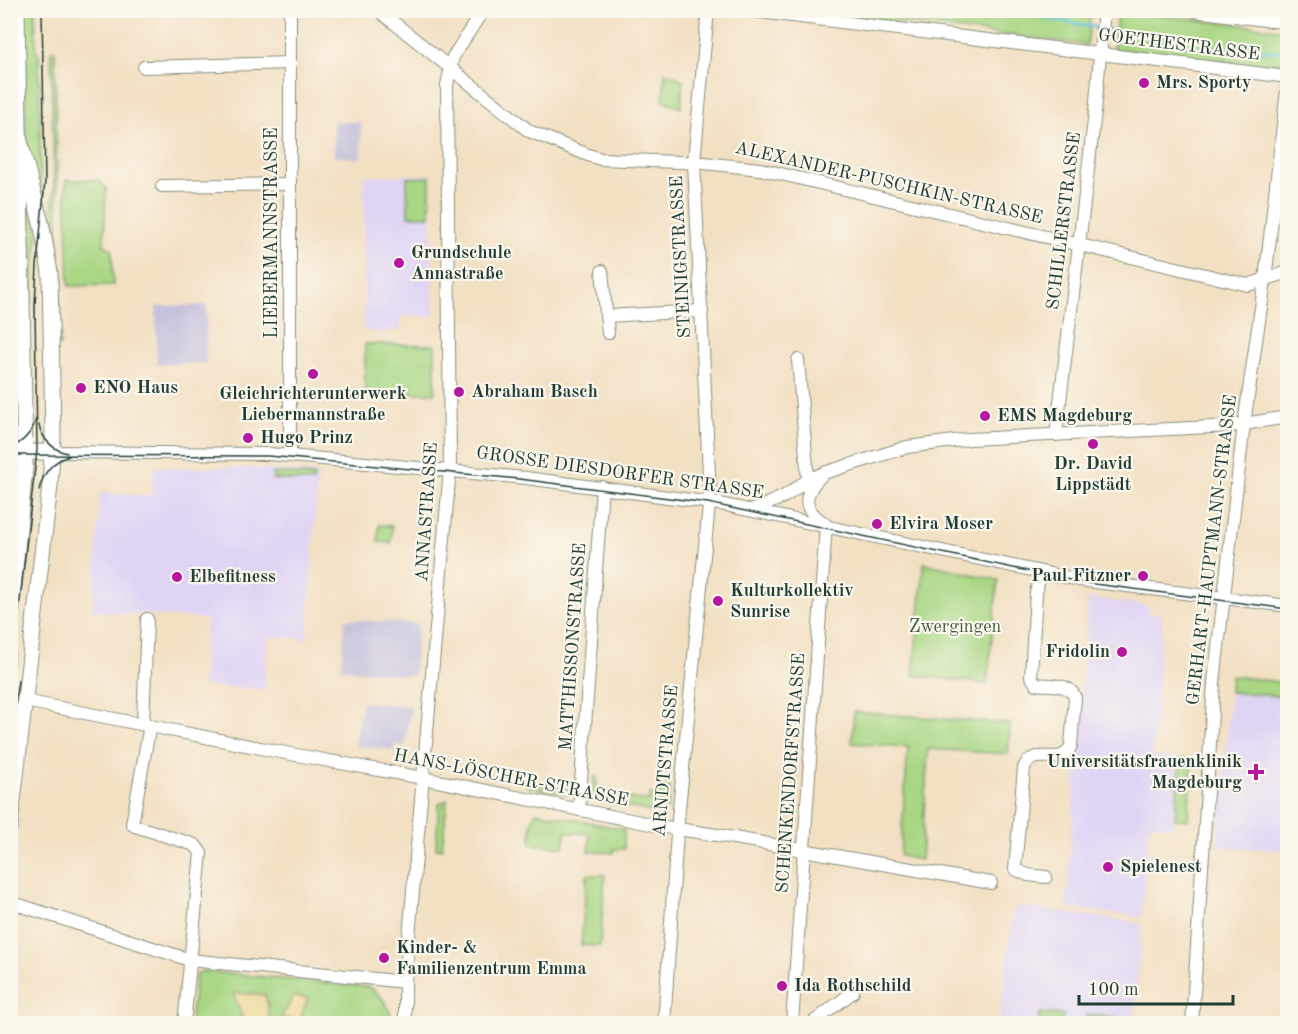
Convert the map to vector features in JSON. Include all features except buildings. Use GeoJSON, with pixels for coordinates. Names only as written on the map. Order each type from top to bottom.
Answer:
{"type":"FeatureCollection","features":[{"type":"Feature","properties":{"kind":"main road"},"geometry":{"type":"LineString","coordinates":[[10,620],[25,483],[18,452],[20,141],[17,10]]}},
{"type":"Feature","properties":{"kind":"main road"},"geometry":{"type":"LineString","coordinates":[[10,826],[53,452],[50,267],[20,141]]}},
{"type":"Feature","properties":{"kind":"main road","name":"GROSSE DIESDORFER STRASSE"},"geometry":{"type":"LineString","coordinates":[[18,452],[53,452]]}},
{"type":"Feature","properties":{"kind":"street","name":"LIEBERMANNSTRASSE"},"geometry":{"type":"LineString","coordinates":[[290,10],[290,455]]}},
{"type":"Feature","properties":{"kind":"street","name":"ALEXANDER-PUSCHKIN-STRASSE"},"geometry":{"type":"LineString","coordinates":[[378,10],[528,131],[588,156],[601,159],[736,165],[760,169],[1248,285],[1287,272]]}},
{"type":"Feature","properties":{"kind":"street","name":"ANNASTRASSE"},"geometry":{"type":"LineString","coordinates":[[405,1023],[405,982],[450,469],[447,85],[450,67],[458,48],[483,10]]}},
{"type":"Feature","properties":{"kind":"street","name":"STEINIGSTRASSE"},"geometry":{"type":"LineString","coordinates":[[708,10],[694,162],[710,502]]}},
{"type":"Feature","properties":{"kind":"street","name":"GOETHESTRASSE"},"geometry":{"type":"LineString","coordinates":[[744,10],[1287,76]]}},
{"type":"Feature","properties":{"kind":"street","name":"GOETHESTRASSE"},"geometry":{"type":"LineString","coordinates":[[1188,10],[1287,23]]}},
{"type":"Feature","properties":{"kind":"street","name":"SCHILLERSTRASSE"},"geometry":{"type":"LineString","coordinates":[[1056,435],[1104,15]]}},
{"type":"Feature","properties":{"kind":"street"},"geometry":{"type":"LineString","coordinates":[[144,67],[290,63]]}},
{"type":"Feature","properties":{"kind":"street","name":"GERHART-HAUPTMANN-STRASSE"},"geometry":{"type":"LineString","coordinates":[[1192,1023],[1208,754],[1223,599],[1287,82]]}},
{"type":"Feature","properties":{"kind":"street"},"geometry":{"type":"LineString","coordinates":[[162,186],[290,184]]}},
{"type":"Feature","properties":{"kind":"street"},"geometry":{"type":"LineString","coordinates":[[602,272],[608,333]]}},
{"type":"Feature","properties":{"kind":"street"},"geometry":{"type":"LineString","coordinates":[[606,315],[702,311]]}},
{"type":"Feature","properties":{"kind":"street"},"geometry":{"type":"LineString","coordinates":[[798,360],[808,480]]}},
{"type":"Feature","properties":{"kind":"street"},"geometry":{"type":"LineString","coordinates":[[754,510],[785,496],[808,480],[824,473],[918,445],[962,440],[1244,424],[1287,417]]}},
{"type":"Feature","properties":{"kind":"street","name":"GROSSE DIESDORFER STRASSE"},"geometry":{"type":"LineString","coordinates":[[53,452],[236,452],[290,455],[450,469],[602,487],[754,510],[1092,582],[1287,606]]}},
{"type":"Feature","properties":{"kind":"street"},"geometry":{"type":"LineString","coordinates":[[824,473],[814,483],[807,501],[810,510],[826,525]]}},
{"type":"Feature","properties":{"kind":"street","name":"MATTHISSONSTRASSE"},"geometry":{"type":"LineString","coordinates":[[579,810],[602,487]]}},
{"type":"Feature","properties":{"kind":"street","name":"ARNDTSTRASSE"},"geometry":{"type":"LineString","coordinates":[[664,1023],[677,829],[710,502]]}},
{"type":"Feature","properties":{"kind":"street","name":"SCHENKENDORFSTRASSE"},"geometry":{"type":"LineString","coordinates":[[792,1023],[826,525]]}},
{"type":"Feature","properties":{"kind":"street"},"geometry":{"type":"LineString","coordinates":[[1040,572],[1036,594],[1031,676],[1036,684],[1067,687],[1074,698],[1069,752],[1061,757],[1032,757],[1024,768],[1015,869],[1028,875],[1046,877]]}},
{"type":"Feature","properties":{"kind":"street"},"geometry":{"type":"LineString","coordinates":[[147,619],[146,724],[132,822],[134,826],[195,845],[200,851],[184,1023]]}},
{"type":"Feature","properties":{"kind":"street","name":"HANS-LÖSCHER-STRASSE"},"geometry":{"type":"LineString","coordinates":[[25,701],[677,829],[991,883]]}},
{"type":"Feature","properties":{"kind":"street"},"geometry":{"type":"LineString","coordinates":[[10,902],[190,960],[405,982]]}},
{"type":"Feature","properties":{"kind":"street"},"geometry":{"type":"LineString","coordinates":[[811,1023],[853,992]]}},
{"type":"Feature","properties":{"kind":"shaded area"},"geometry":{"type":"Polygon","coordinates":[[[334,122],[361,122],[361,158],[334,157],[334,122]]]}},
{"type":"Feature","properties":{"kind":"shaded area","name":"Grundschule Annastraße"},"geometry":{"type":"Polygon","coordinates":[[[430,175],[434,316],[401,316],[401,330],[385,331],[385,334],[380,334],[380,331],[364,331],[364,176],[430,175]]]}},
{"type":"Feature","properties":{"kind":"shaded area"},"geometry":{"type":"Polygon","coordinates":[[[207,305],[206,363],[157,364],[156,306],[207,305]]]}},
{"type":"Feature","properties":{"kind":"shaded area"},"geometry":{"type":"Polygon","coordinates":[[[154,467],[242,468],[318,474],[307,639],[267,636],[264,689],[202,686],[206,619],[93,611],[100,493],[151,496],[154,467]]]}},
{"type":"Feature","properties":{"kind":"shaded area"},"geometry":{"type":"Polygon","coordinates":[[[1088,598],[1149,606],[1149,613],[1162,615],[1153,756],[1180,759],[1174,826],[1149,825],[1142,917],[1066,908],[1088,598]]]}},
{"type":"Feature","properties":{"kind":"shaded area"},"geometry":{"type":"Polygon","coordinates":[[[345,619],[418,624],[414,676],[341,669],[345,619]]]}},
{"type":"Feature","properties":{"kind":"shaded area","name":"Universitätsfrauenklinik Magdeburg"},"geometry":{"type":"Polygon","coordinates":[[[1230,692],[1287,697],[1287,851],[1218,846],[1230,692]]]}},
{"type":"Feature","properties":{"kind":"shaded area"},"geometry":{"type":"Polygon","coordinates":[[[362,702],[411,706],[405,746],[395,744],[394,750],[355,746],[362,702]]]}},
{"type":"Feature","properties":{"kind":"shaded area"},"geometry":{"type":"Polygon","coordinates":[[[1014,906],[1142,923],[1133,1023],[1000,1024],[1001,1006],[1070,1010],[1001,1005],[1014,906]]]}},
{"type":"Feature","properties":{"kind":"green space"},"geometry":{"type":"Polygon","coordinates":[[[1091,10],[1087,45],[805,11],[1091,10]]]}},
{"type":"Feature","properties":{"kind":"green space"},"geometry":{"type":"Polygon","coordinates":[[[23,11],[35,11],[36,52],[39,53],[41,202],[27,155],[23,11]]]}},
{"type":"Feature","properties":{"kind":"green space"},"geometry":{"type":"Polygon","coordinates":[[[1118,11],[1287,30],[1287,49],[1278,68],[1113,49],[1118,11]]]}},
{"type":"Feature","properties":{"kind":"green space"},"geometry":{"type":"Polygon","coordinates":[[[51,51],[55,51],[60,346],[58,344],[50,234],[54,190],[51,51]]]}},
{"type":"Feature","properties":{"kind":"green space"},"geometry":{"type":"Polygon","coordinates":[[[665,72],[683,80],[681,108],[663,100],[665,72]]]}},
{"type":"Feature","properties":{"kind":"green space"},"geometry":{"type":"Polygon","coordinates":[[[430,177],[430,216],[408,216],[407,178],[430,177]]]}},
{"type":"Feature","properties":{"kind":"green space"},"geometry":{"type":"Polygon","coordinates":[[[66,180],[98,180],[106,188],[104,245],[112,249],[113,285],[69,286],[66,180]]]}},
{"type":"Feature","properties":{"kind":"green space"},"geometry":{"type":"Polygon","coordinates":[[[27,198],[38,232],[32,303],[29,303],[27,198]]]}},
{"type":"Feature","properties":{"kind":"green space"},"geometry":{"type":"Polygon","coordinates":[[[365,344],[435,345],[435,393],[365,393],[365,344]]]}},
{"type":"Feature","properties":{"kind":"green space"},"geometry":{"type":"Polygon","coordinates":[[[274,473],[314,476],[313,482],[273,479],[274,473]]]}},
{"type":"Feature","properties":{"kind":"green space"},"geometry":{"type":"Polygon","coordinates":[[[379,525],[392,526],[391,543],[378,542],[379,525]]]}},
{"type":"Feature","properties":{"kind":"green space","name":"Zwergingen"},"geometry":{"type":"Polygon","coordinates":[[[924,563],[998,580],[987,684],[913,675],[924,563]]]}},
{"type":"Feature","properties":{"kind":"green space"},"geometry":{"type":"Polygon","coordinates":[[[1231,676],[1287,683],[1287,697],[1230,692],[1231,676]]]}},
{"type":"Feature","properties":{"kind":"green space"},"geometry":{"type":"Polygon","coordinates":[[[854,712],[1010,724],[1008,754],[928,749],[921,860],[900,856],[908,747],[852,743],[854,712]]]}},
{"type":"Feature","properties":{"kind":"green space"},"geometry":{"type":"Polygon","coordinates":[[[1180,759],[1192,759],[1188,820],[1175,819],[1180,759]]]}},
{"type":"Feature","properties":{"kind":"green space"},"geometry":{"type":"Polygon","coordinates":[[[594,777],[597,777],[596,793],[649,801],[650,794],[659,795],[660,786],[670,787],[667,810],[663,814],[592,800],[594,777]]]}},
{"type":"Feature","properties":{"kind":"green space"},"geometry":{"type":"Polygon","coordinates":[[[528,781],[568,789],[568,794],[527,787],[528,781]]]}},
{"type":"Feature","properties":{"kind":"green space"},"geometry":{"type":"Polygon","coordinates":[[[447,800],[442,849],[436,848],[439,804],[447,800]]]}},
{"type":"Feature","properties":{"kind":"green space"},"geometry":{"type":"Polygon","coordinates":[[[536,812],[624,829],[624,849],[614,849],[614,853],[589,851],[590,834],[565,832],[564,847],[531,844],[531,824],[536,812]]]}},
{"type":"Feature","properties":{"kind":"green space"},"geometry":{"type":"Polygon","coordinates":[[[587,875],[605,875],[600,946],[581,945],[587,875]]]}},
{"type":"Feature","properties":{"kind":"green space"},"geometry":{"type":"Polygon","coordinates":[[[202,971],[368,987],[385,1002],[393,1023],[190,1024],[196,975],[202,971]]]}},
{"type":"Feature","properties":{"kind":"green space"},"geometry":{"type":"Polygon","coordinates":[[[1040,1013],[1063,1015],[1062,1023],[1039,1023],[1040,1013]]]}},
{"type":"Feature","properties":{"kind":"green space"},"geometry":{"type":"Polygon","coordinates":[[[1086,1015],[1115,1017],[1114,1023],[1085,1023],[1086,1015]]]}},
{"type":"Feature","properties":{"kind":"sand"},"geometry":{"type":"Polygon","coordinates":[[[233,993],[265,995],[269,1023],[242,1023],[242,1016],[233,993]]]}},
{"type":"Feature","properties":{"kind":"sand"},"geometry":{"type":"Polygon","coordinates":[[[294,996],[308,998],[300,1020],[281,1018],[294,996]]]}},
{"type":"Feature","properties":{"kind":"waterway"},"geometry":{"type":"LineString","coordinates":[[1006,10],[1098,28]]}},
{"type":"Feature","properties":{"kind":"waterway"},"geometry":{"type":"LineString","coordinates":[[1105,29],[1198,47],[1288,52]]}},
{"type":"Feature","properties":{"kind":"tram line"},"geometry":{"type":"LineString","coordinates":[[10,689],[37,450],[35,305],[45,181],[42,10]]}},
{"type":"Feature","properties":{"kind":"tram line"},"geometry":{"type":"LineString","coordinates":[[10,448],[27,437],[36,419]]}},
{"type":"Feature","properties":{"kind":"tram line"},"geometry":{"type":"LineString","coordinates":[[39,425],[49,443],[67,453]]}},
{"type":"Feature","properties":{"kind":"tram line"},"geometry":{"type":"LineString","coordinates":[[10,455],[268,456],[519,479],[708,503],[1079,582],[1288,609]]}},
{"type":"Feature","properties":{"kind":"tram line"},"geometry":{"type":"LineString","coordinates":[[39,490],[49,469],[58,461],[69,456]]}},
{"type":"Feature","properties":{"kind":"tram line"},"geometry":{"type":"LineString","coordinates":[[10,743],[18,680]]}},
{"type":"Feature","properties":{"kind":"place","name":"Mrs. Sporty"},"geometry":{"type":"Point","coordinates":[1144,83]}},
{"type":"Feature","properties":{"kind":"place","name":"Grundschule Annastraße"},"geometry":{"type":"Point","coordinates":[399,263]}},
{"type":"Feature","properties":{"kind":"place","name":"Gleichrichterunterwerk Liebermannstraße"},"geometry":{"type":"Point","coordinates":[313,374]}},
{"type":"Feature","properties":{"kind":"place","name":"ENO Haus"},"geometry":{"type":"Point","coordinates":[81,388]}},
{"type":"Feature","properties":{"kind":"place","name":"Abraham Basch"},"geometry":{"type":"Point","coordinates":[459,392]}},
{"type":"Feature","properties":{"kind":"place","name":"EMS Magdeburg"},"geometry":{"type":"Point","coordinates":[985,416]}},
{"type":"Feature","properties":{"kind":"place","name":"Hugo Prinz"},"geometry":{"type":"Point","coordinates":[248,438]}},
{"type":"Feature","properties":{"kind":"place","name":"Dr. David Lippstädt"},"geometry":{"type":"Point","coordinates":[1093,444]}},
{"type":"Feature","properties":{"kind":"place","name":"Elvira Moser"},"geometry":{"type":"Point","coordinates":[877,524]}},
{"type":"Feature","properties":{"kind":"place","name":"Paul Fitzner"},"geometry":{"type":"Point","coordinates":[1143,576]}},
{"type":"Feature","properties":{"kind":"place","name":"Elbefitness"},"geometry":{"type":"Point","coordinates":[177,577]}},
{"type":"Feature","properties":{"kind":"place","name":"Kulturkollektiv Sunrise"},"geometry":{"type":"Point","coordinates":[718,601]}},
{"type":"Feature","properties":{"kind":"place","name":"Fridolin"},"geometry":{"type":"Point","coordinates":[1122,652]}},
{"type":"Feature","properties":{"kind":"place","name":"Universitätsfrauenklinik Magdeburg"},"geometry":{"type":"Point","coordinates":[1256,772]}},
{"type":"Feature","properties":{"kind":"place","name":"Spielenest"},"geometry":{"type":"Point","coordinates":[1108,867]}},
{"type":"Feature","properties":{"kind":"place","name":"Kinder- & Familienzentrum Emma"},"geometry":{"type":"Point","coordinates":[384,958]}},
{"type":"Feature","properties":{"kind":"place","name":"Ida Rothschild"},"geometry":{"type":"Point","coordinates":[782,986]}}]}
